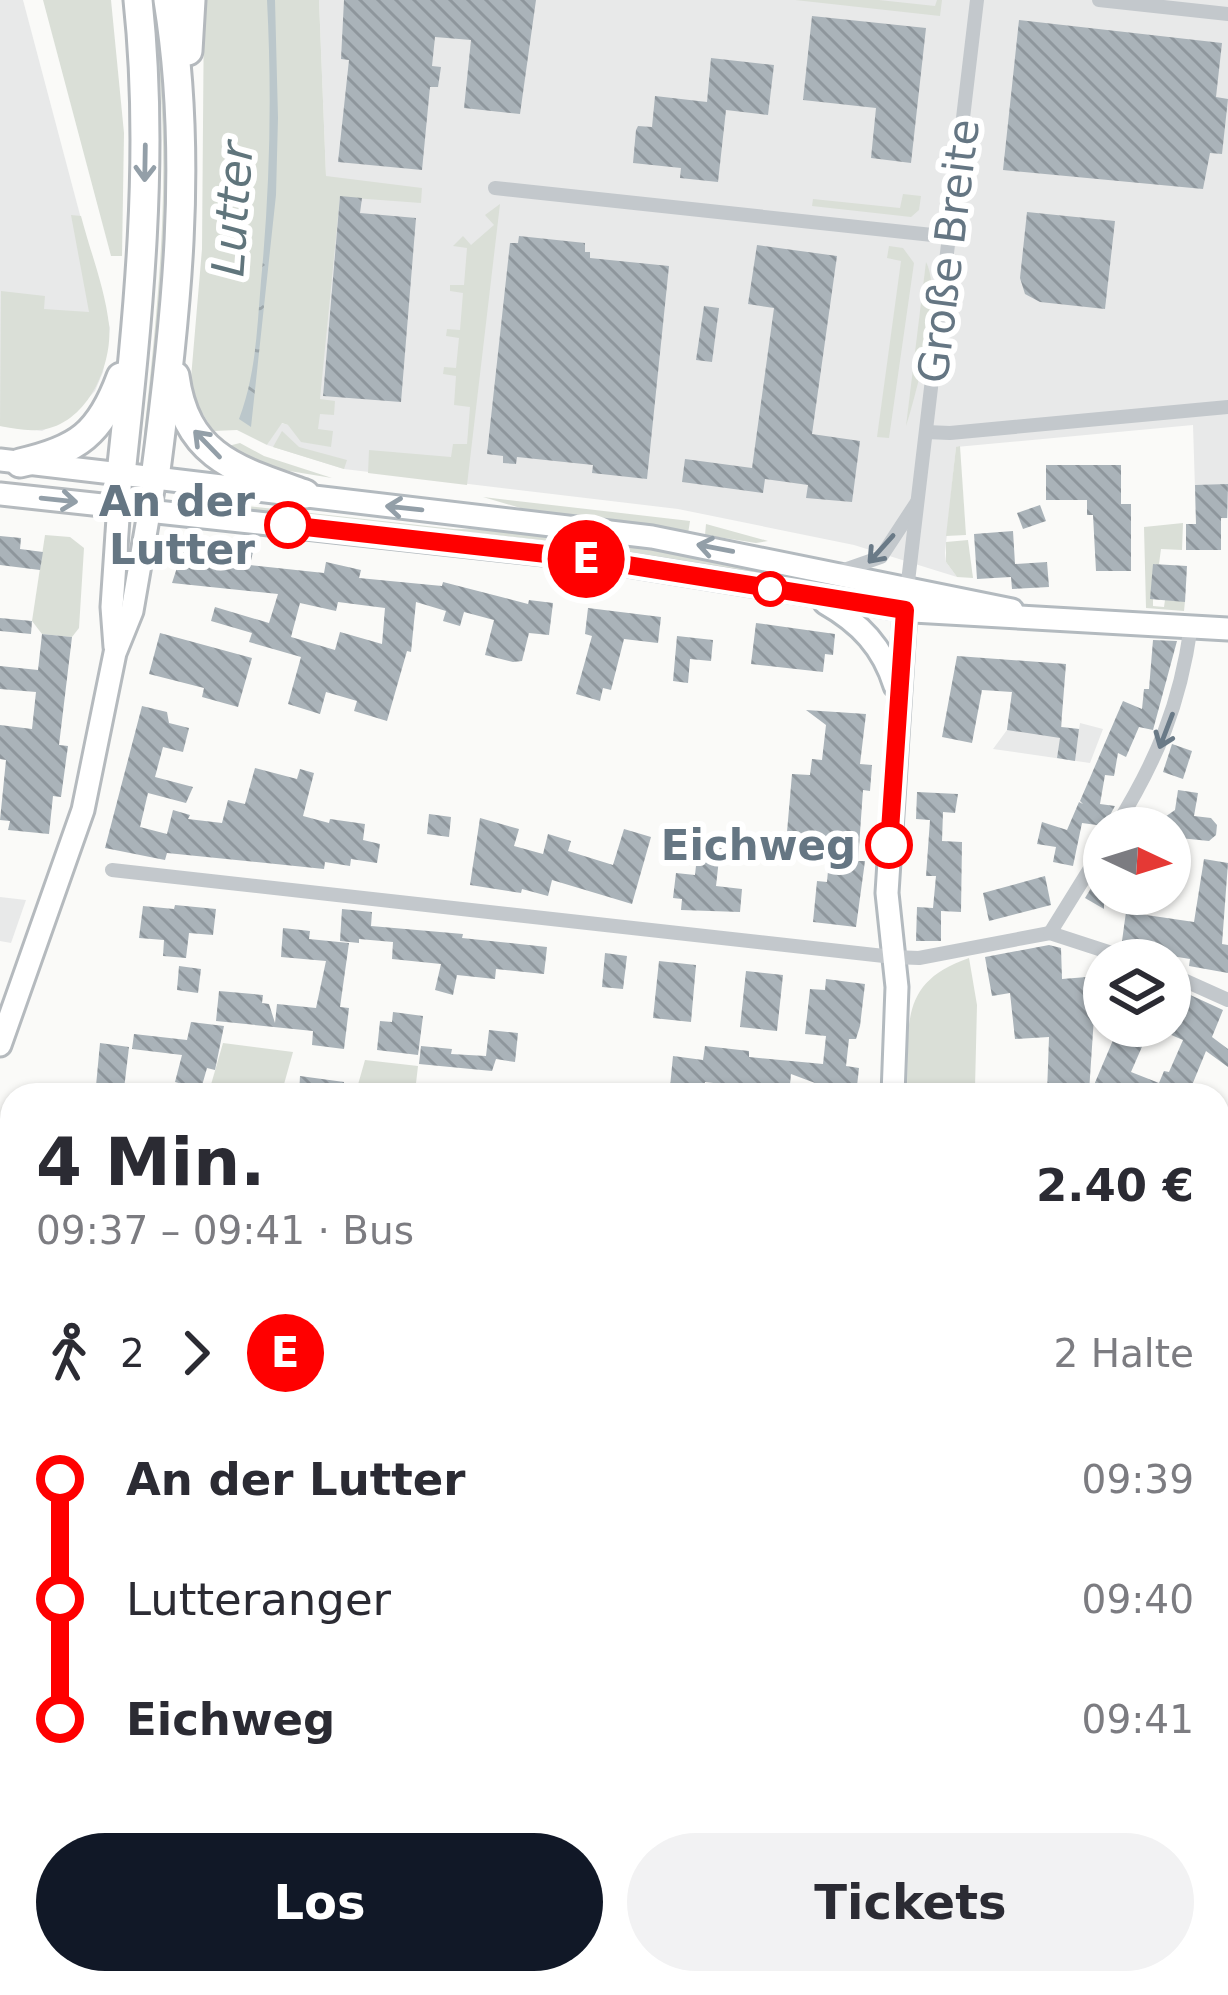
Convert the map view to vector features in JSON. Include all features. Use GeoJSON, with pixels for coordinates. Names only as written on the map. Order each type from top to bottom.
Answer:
{"type":"FeatureCollection","features":[{"type":"Feature","properties":{"kind":"highway"},"geometry":{"type":"LineString","coordinates":[[127,0],[142,46]]}},
{"type":"Feature","properties":{"kind":"highway"},"geometry":{"type":"LineString","coordinates":[[121,473],[144,231],[138,0]]}},
{"type":"Feature","properties":{"kind":"highway"},"geometry":{"type":"LineString","coordinates":[[168,0],[182,139]]}},
{"type":"Feature","properties":{"kind":"highway"},"geometry":{"type":"LineString","coordinates":[[155,478],[181,226],[191,0]]}},
{"type":"Feature","properties":{"kind":"highway"},"geometry":{"type":"LineString","coordinates":[[10,461],[61,453],[88,435],[109,407],[134,340]]}},
{"type":"Feature","properties":{"kind":"highway"},"geometry":{"type":"LineString","coordinates":[[171,342],[182,410],[206,447],[234,467],[305,494]]}},
{"type":"Feature","properties":{"kind":"street","name":"Große Breite"},"geometry":{"type":"LineString","coordinates":[[910,601],[921,525],[917,502],[977,0]]}},
{"type":"Feature","properties":{"kind":"street"},"geometry":{"type":"LineString","coordinates":[[1099,0],[1228,14]]}},
{"type":"Feature","properties":{"kind":"street"},"geometry":{"type":"LineString","coordinates":[[495,188],[951,237]]}},
{"type":"Feature","properties":{"kind":"street"},"geometry":{"type":"LineString","coordinates":[[926,432],[1228,407]]}},
{"type":"Feature","properties":{"kind":"street"},"geometry":{"type":"LineString","coordinates":[[10,461],[652,537],[830,573],[910,601]]}},
{"type":"Feature","properties":{"kind":"street"},"geometry":{"type":"LineString","coordinates":[[115,653],[112,607],[121,473]]}},
{"type":"Feature","properties":{"kind":"street"},"geometry":{"type":"LineString","coordinates":[[0,1045],[83,810],[115,653],[132,611],[155,478]]}},
{"type":"Feature","properties":{"kind":"street"},"geometry":{"type":"LineString","coordinates":[[0,494],[590,559],[814,597],[987,603],[1029,617],[1228,628]]}},
{"type":"Feature","properties":{"kind":"street","name":"Große Breite"},"geometry":{"type":"LineString","coordinates":[[830,573],[881,557],[917,502]]}},
{"type":"Feature","properties":{"kind":"street"},"geometry":{"type":"LineString","coordinates":[[814,597],[869,636],[899,698]]}},
{"type":"Feature","properties":{"kind":"street"},"geometry":{"type":"LineString","coordinates":[[893,1083],[897,987],[887,893],[910,601]]}},
{"type":"Feature","properties":{"kind":"street"},"geometry":{"type":"LineString","coordinates":[[1128,807],[1168,730],[1184,679],[1191,626]]}},
{"type":"Feature","properties":{"kind":"street"},"geometry":{"type":"LineString","coordinates":[[112,871],[893,957],[919,958],[1050,933],[1083,944]]}},
{"type":"Feature","properties":{"kind":"street"},"geometry":{"type":"LineString","coordinates":[[1050,933],[1083,879]]}},
{"type":"Feature","properties":{"kind":"street"},"geometry":{"type":"LineString","coordinates":[[1191,983],[1228,1000]]}},
{"type":"Feature","properties":{"kind":"shaded area"},"geometry":{"type":"Polygon","coordinates":[[[0,0],[23,0],[110,328],[95,391],[73,414],[42,431],[0,426],[0,0]]]}},
{"type":"Feature","properties":{"kind":"shaded area"},"geometry":{"type":"Polygon","coordinates":[[[319,0],[1228,0],[1228,518],[1196,520],[1193,425],[956,447],[945,553],[957,577],[854,545],[678,509],[344,469],[267,445],[281,423],[296,427],[326,176],[319,0]]]}},
{"type":"Feature","properties":{"kind":"shaded area"},"geometry":{"type":"Polygon","coordinates":[[[1009,713],[1062,721],[1062,727],[1079,729],[1080,723],[1103,729],[1090,763],[993,749],[1007,730],[1009,713]]]}},
{"type":"Feature","properties":{"kind":"shaded area"},"geometry":{"type":"Polygon","coordinates":[[[0,897],[26,900],[11,943],[0,941],[0,897]]]}},
{"type":"Feature","properties":{"kind":"green space"},"geometry":{"type":"Polygon","coordinates":[[[43,0],[111,0],[124,133],[122,256],[111,256],[43,0]]]}},
{"type":"Feature","properties":{"kind":"green space"},"geometry":{"type":"Polygon","coordinates":[[[150,0],[156,0],[166,71],[171,183],[150,435],[144,434],[160,271],[163,163],[158,55],[150,0]]]}},
{"type":"Feature","properties":{"kind":"green space"},"geometry":{"type":"Polygon","coordinates":[[[204,0],[319,0],[326,176],[422,188],[421,203],[340,197],[320,399],[335,401],[334,415],[320,414],[318,429],[333,431],[331,447],[301,442],[282,423],[267,445],[237,430],[213,431],[197,404],[191,378],[202,249],[204,0]]]}},
{"type":"Feature","properties":{"kind":"green space"},"geometry":{"type":"Polygon","coordinates":[[[795,0],[935,6],[942,0],[940,16],[795,0]]]}},
{"type":"Feature","properties":{"kind":"green space"},"geometry":{"type":"Polygon","coordinates":[[[903,194],[921,196],[919,210],[911,217],[812,206],[813,199],[900,208],[903,194]]]}},
{"type":"Feature","properties":{"kind":"green space"},"geometry":{"type":"Polygon","coordinates":[[[500,204],[467,485],[368,473],[369,450],[451,457],[453,444],[467,444],[470,407],[454,405],[456,376],[443,374],[444,367],[456,368],[459,338],[446,336],[447,329],[460,330],[463,293],[450,291],[450,285],[464,285],[467,248],[453,246],[463,236],[471,245],[494,225],[485,215],[500,204]]]}},
{"type":"Feature","properties":{"kind":"green space"},"geometry":{"type":"Polygon","coordinates":[[[71,215],[81,216],[107,311],[109,341],[101,376],[82,407],[54,427],[0,426],[1,291],[45,296],[44,309],[89,312],[71,215]]]}},
{"type":"Feature","properties":{"kind":"green space"},"geometry":{"type":"Polygon","coordinates":[[[889,246],[903,248],[914,263],[889,438],[877,437],[901,261],[887,258],[889,246]]]}},
{"type":"Feature","properties":{"kind":"green space"},"geometry":{"type":"Polygon","coordinates":[[[926,262],[932,296],[930,319],[906,426],[926,262]]]}},
{"type":"Feature","properties":{"kind":"green space"},"geometry":{"type":"Polygon","coordinates":[[[282,431],[299,447],[347,460],[344,469],[273,447],[282,431]]]}},
{"type":"Feature","properties":{"kind":"green space"},"geometry":{"type":"Polygon","coordinates":[[[240,443],[264,456],[332,478],[271,468],[228,446],[240,443]]]}},
{"type":"Feature","properties":{"kind":"green space"},"geometry":{"type":"Polygon","coordinates":[[[960,446],[966,535],[946,536],[956,447],[960,446]]]}},
{"type":"Feature","properties":{"kind":"green space"},"geometry":{"type":"Polygon","coordinates":[[[483,497],[690,521],[688,534],[534,512],[483,497]]]}},
{"type":"Feature","properties":{"kind":"green space"},"geometry":{"type":"Polygon","coordinates":[[[212,502],[634,543],[849,588],[848,593],[211,508],[212,502]]]}},
{"type":"Feature","properties":{"kind":"green space"},"geometry":{"type":"Polygon","coordinates":[[[1183,523],[1182,550],[1161,549],[1159,564],[1153,564],[1153,606],[1164,607],[1165,600],[1185,601],[1184,611],[1146,608],[1144,527],[1183,523]]]}},
{"type":"Feature","properties":{"kind":"green space"},"geometry":{"type":"Polygon","coordinates":[[[706,524],[768,541],[705,535],[706,524]]]}},
{"type":"Feature","properties":{"kind":"green space"},"geometry":{"type":"Polygon","coordinates":[[[45,535],[70,537],[84,548],[79,628],[72,637],[42,634],[32,621],[45,535]]]}},
{"type":"Feature","properties":{"kind":"green space"},"geometry":{"type":"Polygon","coordinates":[[[968,540],[973,578],[957,577],[946,562],[946,542],[968,540]]]}},
{"type":"Feature","properties":{"kind":"green space"},"geometry":{"type":"Polygon","coordinates":[[[969,958],[977,1005],[975,1083],[907,1083],[912,1008],[930,979],[969,958]]]}},
{"type":"Feature","properties":{"kind":"green space"},"geometry":{"type":"Polygon","coordinates":[[[223,1043],[293,1052],[284,1083],[211,1083],[223,1043]]]}},
{"type":"Feature","properties":{"kind":"green space"},"geometry":{"type":"Polygon","coordinates":[[[365,1060],[418,1066],[416,1083],[358,1083],[365,1060]]]}},
{"type":"Feature","properties":{"kind":"water"},"geometry":{"type":"Polygon","coordinates":[[[267,0],[275,0],[276,195],[251,427],[239,419],[255,351],[266,211],[267,0]]]}},
{"type":"Feature","properties":{"kind":"building"},"geometry":{"type":"Polygon","coordinates":[[[344,0],[536,0],[520,114],[464,108],[471,40],[435,37],[432,66],[441,67],[438,87],[430,87],[422,170],[338,162],[349,60],[341,59],[344,0]]]}},
{"type":"Feature","properties":{"kind":"building"},"geometry":{"type":"Polygon","coordinates":[[[812,16],[926,28],[911,163],[871,158],[876,108],[803,100],[812,16]]]}},
{"type":"Feature","properties":{"kind":"building"},"geometry":{"type":"Polygon","coordinates":[[[1019,20],[1222,43],[1216,97],[1228,99],[1222,154],[1210,153],[1203,189],[1003,170],[1019,20]]]}},
{"type":"Feature","properties":{"kind":"building"},"geometry":{"type":"Polygon","coordinates":[[[711,58],[774,65],[768,115],[726,110],[718,182],[680,178],[681,168],[633,163],[636,130],[652,127],[655,96],[707,102],[711,58]]]}},
{"type":"Feature","properties":{"kind":"building"},"geometry":{"type":"Polygon","coordinates":[[[340,196],[362,198],[360,213],[416,218],[401,402],[323,396],[340,196]]]}},
{"type":"Feature","properties":{"kind":"building"},"geometry":{"type":"Polygon","coordinates":[[[1027,212],[1115,221],[1105,309],[1040,302],[1025,294],[1020,278],[1027,212]]]}},
{"type":"Feature","properties":{"kind":"building"},"geometry":{"type":"Polygon","coordinates":[[[519,236],[585,243],[590,258],[669,266],[647,479],[592,473],[593,465],[517,457],[516,464],[503,463],[503,456],[487,454],[510,243],[518,243],[519,236]]]}},
{"type":"Feature","properties":{"kind":"building"},"geometry":{"type":"Polygon","coordinates":[[[757,245],[837,256],[812,434],[860,441],[852,502],[806,498],[808,485],[765,479],[763,493],[682,482],[685,459],[752,468],[774,308],[748,304],[757,245]]]}},
{"type":"Feature","properties":{"kind":"building"},"geometry":{"type":"Polygon","coordinates":[[[704,306],[719,308],[712,362],[696,360],[704,306]]]}},
{"type":"Feature","properties":{"kind":"building"},"geometry":{"type":"Polygon","coordinates":[[[1046,465],[1121,465],[1121,504],[1131,504],[1131,571],[1096,571],[1093,515],[1087,515],[1087,500],[1046,500],[1046,465]]]}},
{"type":"Feature","properties":{"kind":"building"},"geometry":{"type":"Polygon","coordinates":[[[1228,484],[1221,550],[1186,550],[1186,524],[1196,524],[1195,485],[1228,484]]]}},
{"type":"Feature","properties":{"kind":"building"},"geometry":{"type":"Polygon","coordinates":[[[1040,505],[1046,521],[1023,529],[1017,513],[1040,505]]]}},
{"type":"Feature","properties":{"kind":"building"},"geometry":{"type":"Polygon","coordinates":[[[1013,531],[1015,564],[1047,562],[1049,587],[1012,589],[1011,577],[977,579],[974,534],[1013,531]]]}},
{"type":"Feature","properties":{"kind":"building"},"geometry":{"type":"Polygon","coordinates":[[[0,536],[21,538],[20,549],[43,552],[40,570],[0,565],[0,536]]]}},
{"type":"Feature","properties":{"kind":"building"},"geometry":{"type":"Polygon","coordinates":[[[184,546],[222,557],[230,550],[253,552],[250,565],[324,573],[326,562],[361,570],[359,578],[442,586],[443,582],[528,604],[529,600],[553,603],[549,635],[529,633],[522,661],[513,662],[485,655],[494,620],[464,612],[460,626],[443,621],[446,611],[416,602],[411,652],[407,651],[387,721],[354,711],[357,701],[326,692],[320,714],[288,704],[301,657],[249,642],[252,633],[211,621],[215,607],[269,623],[278,594],[172,583],[184,546]],[[338,602],[336,611],[300,603],[291,637],[335,650],[340,632],[382,644],[385,608],[338,602]]]}},
{"type":"Feature","properties":{"kind":"building"},"geometry":{"type":"Polygon","coordinates":[[[1153,564],[1187,566],[1185,602],[1150,599],[1153,564]]]}},
{"type":"Feature","properties":{"kind":"building"},"geometry":{"type":"Polygon","coordinates":[[[588,608],[661,617],[658,643],[624,639],[611,690],[603,688],[600,701],[576,694],[592,636],[585,634],[588,608]]]}},
{"type":"Feature","properties":{"kind":"building"},"geometry":{"type":"Polygon","coordinates":[[[0,618],[32,621],[31,634],[0,631],[0,618]]]}},
{"type":"Feature","properties":{"kind":"building"},"geometry":{"type":"Polygon","coordinates":[[[756,623],[835,634],[833,655],[825,654],[823,672],[751,664],[756,623]]]}},
{"type":"Feature","properties":{"kind":"building"},"geometry":{"type":"Polygon","coordinates":[[[160,633],[252,658],[238,707],[202,697],[204,688],[149,674],[160,633]]]}},
{"type":"Feature","properties":{"kind":"building"},"geometry":{"type":"Polygon","coordinates":[[[42,634],[72,637],[59,745],[68,746],[61,797],[53,796],[49,834],[8,830],[10,821],[0,820],[6,760],[0,759],[0,725],[32,729],[36,692],[0,689],[0,666],[38,670],[42,634]]]}},
{"type":"Feature","properties":{"kind":"building"},"geometry":{"type":"Polygon","coordinates":[[[677,636],[713,640],[711,661],[690,659],[688,683],[673,681],[677,636]]]}},
{"type":"Feature","properties":{"kind":"building"},"geometry":{"type":"Polygon","coordinates":[[[1153,640],[1177,641],[1153,730],[1139,727],[1126,757],[1118,753],[1114,776],[1105,775],[1100,804],[1114,807],[1083,807],[1073,866],[1053,862],[1056,847],[1037,844],[1042,822],[1067,830],[1079,802],[1083,804],[1080,801],[1123,701],[1142,709],[1144,689],[1149,689],[1153,640]]]}},
{"type":"Feature","properties":{"kind":"building"},"geometry":{"type":"Polygon","coordinates":[[[957,656],[1066,664],[1061,727],[1079,729],[1075,761],[1057,758],[1060,738],[1007,730],[1012,692],[982,690],[972,743],[942,737],[957,656]]]}},
{"type":"Feature","properties":{"kind":"building"},"geometry":{"type":"Polygon","coordinates":[[[142,706],[167,712],[169,723],[189,728],[183,752],[163,747],[155,777],[193,787],[186,803],[148,793],[140,827],[167,834],[173,810],[190,815],[188,819],[222,823],[228,800],[245,804],[255,768],[297,779],[300,769],[314,773],[303,816],[329,823],[330,819],[365,824],[363,840],[380,844],[377,863],[351,859],[350,866],[325,862],[324,869],[167,853],[165,860],[105,848],[142,706]]]}},
{"type":"Feature","properties":{"kind":"building"},"geometry":{"type":"Polygon","coordinates":[[[806,710],[866,714],[860,764],[872,765],[870,791],[863,790],[858,861],[865,861],[856,927],[813,922],[817,881],[827,882],[830,848],[791,845],[792,833],[787,832],[792,774],[810,775],[812,759],[822,760],[826,725],[806,710]]]}},
{"type":"Feature","properties":{"kind":"building"},"geometry":{"type":"Polygon","coordinates":[[[1172,744],[1192,751],[1183,779],[1163,772],[1172,744]]]}},
{"type":"Feature","properties":{"kind":"building"},"geometry":{"type":"Polygon","coordinates":[[[1178,790],[1198,793],[1194,816],[1211,818],[1217,825],[1216,835],[1209,841],[1191,839],[1191,807],[1175,807],[1178,790]]]}},
{"type":"Feature","properties":{"kind":"building"},"geometry":{"type":"Polygon","coordinates":[[[917,792],[958,794],[955,813],[943,812],[942,841],[962,842],[961,912],[941,911],[941,941],[916,941],[917,907],[933,908],[936,876],[926,876],[930,820],[916,819],[917,792]]]}},
{"type":"Feature","properties":{"kind":"building"},"geometry":{"type":"Polygon","coordinates":[[[429,814],[451,817],[449,837],[427,834],[429,814]]]}},
{"type":"Feature","properties":{"kind":"building"},"geometry":{"type":"Polygon","coordinates":[[[480,818],[519,829],[514,846],[543,854],[548,834],[571,841],[568,851],[613,865],[624,829],[651,837],[632,904],[552,880],[548,896],[470,885],[480,818]]]}},
{"type":"Feature","properties":{"kind":"building"},"geometry":{"type":"Polygon","coordinates":[[[699,838],[729,841],[727,860],[719,859],[716,886],[742,889],[740,912],[681,910],[682,899],[673,898],[676,873],[695,875],[699,838]]]}},
{"type":"Feature","properties":{"kind":"building"},"geometry":{"type":"Polygon","coordinates":[[[1204,859],[1228,863],[1222,944],[1228,945],[1228,973],[1191,966],[1191,939],[1122,939],[1126,915],[1194,922],[1204,859]]]}},
{"type":"Feature","properties":{"kind":"building"},"geometry":{"type":"Polygon","coordinates":[[[1045,876],[1051,905],[989,921],[983,893],[1045,876]]]}},
{"type":"Feature","properties":{"kind":"building"},"geometry":{"type":"Polygon","coordinates":[[[175,905],[216,909],[213,935],[189,933],[186,958],[163,956],[164,940],[139,938],[143,906],[174,909],[175,905]]]}},
{"type":"Feature","properties":{"kind":"building"},"geometry":{"type":"Polygon","coordinates":[[[342,909],[372,912],[371,926],[547,947],[544,974],[496,969],[495,979],[457,975],[453,995],[435,990],[441,964],[392,959],[393,942],[340,941],[342,909]]]}},
{"type":"Feature","properties":{"kind":"building"},"geometry":{"type":"Polygon","coordinates":[[[283,928],[310,931],[309,939],[349,943],[340,1007],[349,1008],[344,1049],[312,1045],[313,1031],[216,1021],[219,991],[263,995],[262,1003],[269,1004],[275,1023],[277,1004],[316,1008],[326,961],[281,957],[283,928]]]}},
{"type":"Feature","properties":{"kind":"building"},"geometry":{"type":"Polygon","coordinates":[[[1049,945],[1061,948],[1062,979],[1083,977],[1083,1047],[1092,1047],[1090,1083],[1047,1083],[1049,1037],[1015,1039],[1010,993],[992,996],[985,957],[1049,945]]]}},
{"type":"Feature","properties":{"kind":"building"},"geometry":{"type":"Polygon","coordinates":[[[605,953],[627,956],[623,989],[602,987],[605,953]]]}},
{"type":"Feature","properties":{"kind":"building"},"geometry":{"type":"Polygon","coordinates":[[[659,961],[696,965],[691,1022],[653,1018],[659,961]]]}},
{"type":"Feature","properties":{"kind":"building"},"geometry":{"type":"Polygon","coordinates":[[[179,966],[201,969],[198,993],[177,990],[179,966]]]}},
{"type":"Feature","properties":{"kind":"building"},"geometry":{"type":"Polygon","coordinates":[[[746,971],[783,975],[777,1031],[740,1027],[746,971]]]}},
{"type":"Feature","properties":{"kind":"building"},"geometry":{"type":"Polygon","coordinates":[[[826,979],[865,984],[860,1026],[856,1039],[849,1039],[846,1066],[859,1068],[857,1083],[815,1083],[791,1074],[790,1083],[670,1083],[673,1056],[703,1060],[705,1046],[749,1051],[749,1057],[823,1064],[826,1036],[805,1034],[810,989],[825,990],[826,979]]]}},
{"type":"Feature","properties":{"kind":"building"},"geometry":{"type":"Polygon","coordinates":[[[1191,995],[1223,1010],[1212,1037],[1228,1049],[1228,1067],[1206,1051],[1193,1083],[1159,1083],[1164,1071],[1169,1072],[1180,1047],[1191,1047],[1191,995]]]}},
{"type":"Feature","properties":{"kind":"building"},"geometry":{"type":"Polygon","coordinates":[[[393,1012],[423,1016],[418,1055],[377,1050],[380,1021],[392,1022],[393,1012]]]}},
{"type":"Feature","properties":{"kind":"building"},"geometry":{"type":"Polygon","coordinates":[[[191,1022],[224,1026],[215,1070],[207,1068],[203,1083],[175,1082],[182,1055],[132,1049],[134,1034],[187,1040],[191,1022]]]}},
{"type":"Feature","properties":{"kind":"building"},"geometry":{"type":"Polygon","coordinates":[[[489,1030],[518,1033],[515,1062],[496,1059],[492,1071],[419,1064],[421,1046],[486,1056],[489,1030]]]}},
{"type":"Feature","properties":{"kind":"building"},"geometry":{"type":"Polygon","coordinates":[[[100,1043],[129,1047],[125,1083],[96,1083],[100,1043]]]}},
{"type":"Feature","properties":{"kind":"building"},"geometry":{"type":"Polygon","coordinates":[[[1110,1047],[1142,1047],[1131,1072],[1159,1083],[1095,1083],[1110,1047]]]}},
{"type":"Feature","properties":{"kind":"building"},"geometry":{"type":"Polygon","coordinates":[[[300,1076],[344,1082],[344,1083],[300,1083],[300,1076]]]}},
{"type":"Feature","properties":{"kind":"bus line","name":"E"},"geometry":{"type":"LineString","coordinates":[[288,525],[590,559],[905,610],[889,845]]}},
{"type":"Feature","properties":{"kind":"place","name":"An der Lutter"},"geometry":{"type":"Point","coordinates":[288,525]}},
{"type":"Feature","properties":{"kind":"place","name":"Eichweg"},"geometry":{"type":"Point","coordinates":[889,845]}},
{"type":"Feature","properties":{"kind":"water label","name":"Lutter"},"geometry":{"type":"Point","coordinates":[232,209]}}]}
